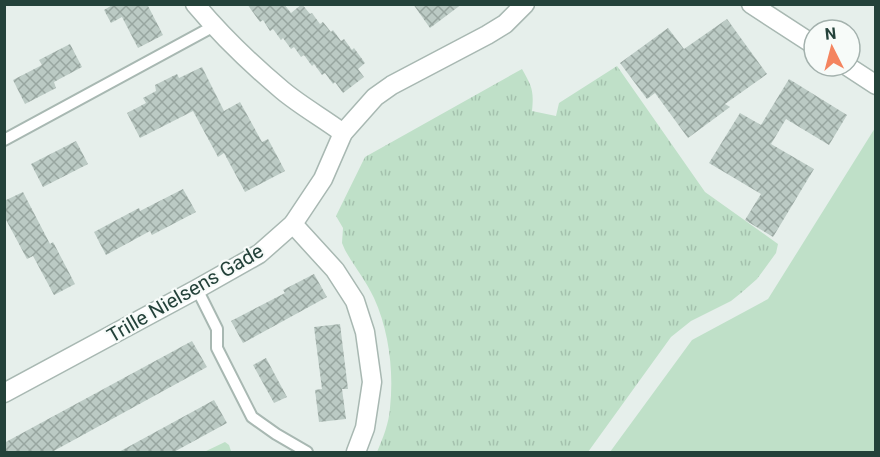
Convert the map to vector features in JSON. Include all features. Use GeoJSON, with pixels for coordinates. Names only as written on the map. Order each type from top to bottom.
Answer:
{"type":"FeatureCollection","features":[{"type":"Feature","properties":{"kind":"street"},"geometry":{"type":"LineString","coordinates":[[195,4],[213,26],[283,91],[343,133]]}},
{"type":"Feature","properties":{"kind":"street","name":"Trille Nielsens Gade"},"geometry":{"type":"LineString","coordinates":[[4,393],[259,254],[292,224],[323,179],[343,133],[375,97],[488,36],[505,24],[525,4]]}},
{"type":"Feature","properties":{"kind":"street"},"geometry":{"type":"LineString","coordinates":[[751,4],[802,37]]}},
{"type":"Feature","properties":{"kind":"street"},"geometry":{"type":"LineString","coordinates":[[862,76],[876,85]]}},
{"type":"Feature","properties":{"kind":"street"},"geometry":{"type":"LineString","coordinates":[[292,224],[335,270],[355,301],[365,332],[372,382],[366,428],[356,453]]}},
{"type":"Feature","properties":{"kind":"lane"},"geometry":{"type":"LineString","coordinates":[[4,140],[213,26]]}},
{"type":"Feature","properties":{"kind":"lane"},"geometry":{"type":"LineString","coordinates":[[198,289],[217,329],[217,348],[252,417],[307,453]]}},
{"type":"Feature","properties":{"kind":"green space"},"geometry":{"type":"Polygon","coordinates":[[[617,66],[705,192],[778,244],[776,253],[757,279],[731,301],[691,321],[671,337],[588,452],[377,452],[387,425],[390,408],[391,366],[387,338],[374,298],[342,243],[343,228],[336,216],[365,157],[522,69],[532,89],[532,111],[556,116],[559,103],[617,66]]]}},
{"type":"Feature","properties":{"kind":"green space"},"geometry":{"type":"Polygon","coordinates":[[[875,128],[875,452],[610,452],[692,340],[768,299],[875,128]]]}},
{"type":"Feature","properties":{"kind":"green space"},"geometry":{"type":"Polygon","coordinates":[[[225,442],[229,445],[230,452],[204,452],[225,442]]]}},
{"type":"Feature","properties":{"kind":"building"},"geometry":{"type":"Polygon","coordinates":[[[114,4],[147,4],[163,35],[138,48],[122,17],[111,23],[104,10],[114,4]]]}},
{"type":"Feature","properties":{"kind":"building"},"geometry":{"type":"Polygon","coordinates":[[[247,4],[284,4],[291,13],[302,4],[320,24],[323,22],[341,41],[344,39],[352,50],[354,48],[365,63],[358,69],[364,77],[343,93],[325,73],[322,75],[314,64],[312,66],[304,55],[301,57],[294,47],[291,49],[273,29],[270,31],[263,20],[260,22],[247,4]]]}},
{"type":"Feature","properties":{"kind":"building"},"geometry":{"type":"Polygon","coordinates":[[[413,4],[462,4],[430,28],[413,4]]]}},
{"type":"Feature","properties":{"kind":"building"},"geometry":{"type":"Polygon","coordinates":[[[727,19],[767,74],[725,104],[730,107],[688,138],[655,93],[647,99],[620,63],[668,28],[684,49],[727,19]]]}},
{"type":"Feature","properties":{"kind":"building"},"geometry":{"type":"Polygon","coordinates":[[[70,44],[82,67],[54,82],[56,88],[25,104],[13,80],[42,65],[39,60],[70,44]]]}},
{"type":"Feature","properties":{"kind":"building"},"geometry":{"type":"Polygon","coordinates":[[[202,67],[224,111],[240,102],[262,142],[268,139],[285,171],[245,192],[224,153],[218,157],[193,111],[140,138],[127,113],[146,103],[143,98],[156,91],[155,85],[177,74],[179,78],[202,67]]]}},
{"type":"Feature","properties":{"kind":"building"},"geometry":{"type":"Polygon","coordinates":[[[789,79],[847,115],[829,145],[786,119],[771,144],[814,169],[773,237],[745,220],[761,194],[709,163],[740,113],[761,125],[789,79]]]}},
{"type":"Feature","properties":{"kind":"building"},"geometry":{"type":"Polygon","coordinates":[[[76,141],[88,164],[43,187],[31,164],[76,141]]]}},
{"type":"Feature","properties":{"kind":"building"},"geometry":{"type":"Polygon","coordinates":[[[183,189],[196,212],[152,235],[150,231],[106,255],[94,232],[139,208],[140,211],[183,189]]]}},
{"type":"Feature","properties":{"kind":"building"},"geometry":{"type":"Polygon","coordinates":[[[23,192],[50,244],[53,242],[75,284],[54,295],[33,256],[27,259],[4,216],[4,201],[23,192]]]}},
{"type":"Feature","properties":{"kind":"building"},"geometry":{"type":"Polygon","coordinates":[[[314,274],[327,297],[243,343],[231,321],[285,293],[283,290],[314,274]]]}},
{"type":"Feature","properties":{"kind":"building"},"geometry":{"type":"Polygon","coordinates":[[[340,324],[348,389],[342,389],[346,419],[319,422],[315,390],[322,389],[314,327],[340,324]]]}},
{"type":"Feature","properties":{"kind":"building"},"geometry":{"type":"Polygon","coordinates":[[[192,341],[207,367],[50,453],[4,453],[4,443],[192,341]]]}},
{"type":"Feature","properties":{"kind":"building"},"geometry":{"type":"Polygon","coordinates":[[[266,358],[287,397],[274,403],[253,365],[266,358]]]}},
{"type":"Feature","properties":{"kind":"building"},"geometry":{"type":"Polygon","coordinates":[[[214,400],[227,423],[172,453],[117,453],[214,400]]]}}]}
